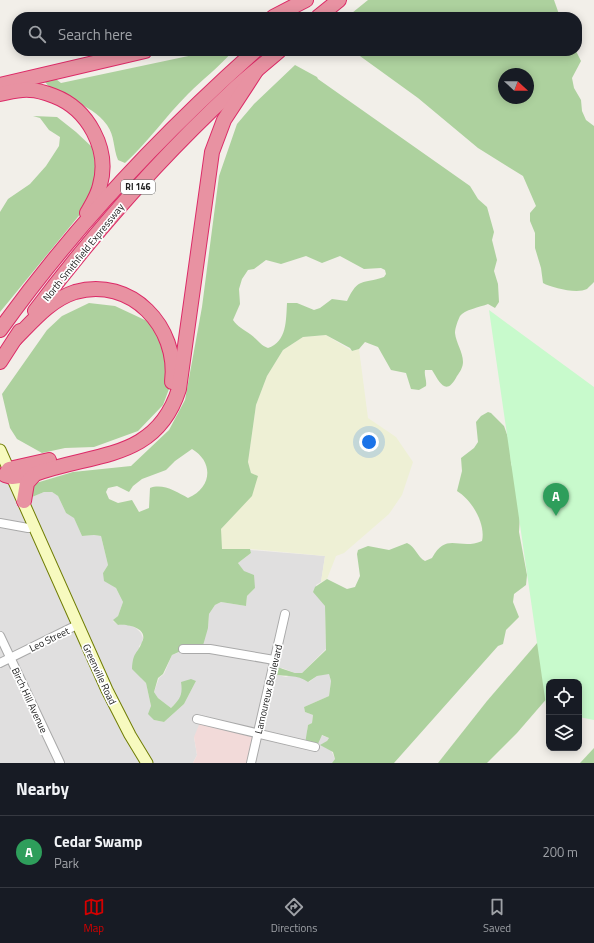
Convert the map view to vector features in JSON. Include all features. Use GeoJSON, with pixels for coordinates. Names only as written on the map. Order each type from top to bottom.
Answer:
{"type":"FeatureCollection","features":[{"type":"Feature","properties":{"kind":"highway"},"geometry":{"type":"LineString","coordinates":[[283,12],[306,0]]}},
{"type":"Feature","properties":{"kind":"highway"},"geometry":{"type":"LineString","coordinates":[[300,12],[314,0]]}},
{"type":"Feature","properties":{"kind":"highway"},"geometry":{"type":"LineString","coordinates":[[324,12],[339,0]]}},
{"type":"Feature","properties":{"kind":"highway"},"geometry":{"type":"LineString","coordinates":[[0,85],[125,56]]}},
{"type":"Feature","properties":{"kind":"highway","name":"North Smithfield Expressway"},"geometry":{"type":"LineString","coordinates":[[0,330],[25,295],[66,245],[146,155],[250,56]]}},
{"type":"Feature","properties":{"kind":"highway","name":"North Smithfield Expressway"},"geometry":{"type":"LineString","coordinates":[[0,362],[55,285],[136,189],[194,128],[232,91],[273,56]]}},
{"type":"Feature","properties":{"kind":"highway"},"geometry":{"type":"LineString","coordinates":[[7,466],[35,474],[120,451],[134,445],[154,432],[171,409],[179,389],[212,152],[224,120],[256,71]]}},
{"type":"Feature","properties":{"kind":"highway"},"geometry":{"type":"LineString","coordinates":[[0,94],[31,90],[63,100],[83,116],[98,140],[102,163],[100,187],[94,200],[66,245]]}},
{"type":"Feature","properties":{"kind":"highway"},"geometry":{"type":"LineString","coordinates":[[7,466],[122,441],[145,428],[160,412],[172,383],[172,358],[164,331],[149,311],[123,295],[99,290],[75,292],[56,301],[39,314],[15,339]]}},
{"type":"Feature","properties":{"kind":"highway"},"geometry":{"type":"LineString","coordinates":[[24,501],[24,490],[27,483],[35,474]]}},
{"type":"Feature","properties":{"kind":"main road","name":"Greenville Road"},"geometry":{"type":"LineString","coordinates":[[7,466],[24,501],[77,625],[143,762]]}},
{"type":"Feature","properties":{"kind":"main road","name":"Greenville Road"},"geometry":{"type":"LineString","coordinates":[[7,466],[28,528],[58,583]]}},
{"type":"Feature","properties":{"kind":"street"},"geometry":{"type":"LineString","coordinates":[[0,523],[28,528]]}},
{"type":"Feature","properties":{"kind":"street","name":"Lamoureux Boulevard"},"geometry":{"type":"LineString","coordinates":[[251,763],[285,614]]}},
{"type":"Feature","properties":{"kind":"street","name":"Leo Street"},"geometry":{"type":"LineString","coordinates":[[0,663],[77,625]]}},
{"type":"Feature","properties":{"kind":"street","name":"Birch Hill Avenue"},"geometry":{"type":"LineString","coordinates":[[0,636],[60,763]]}},
{"type":"Feature","properties":{"kind":"street"},"geometry":{"type":"LineString","coordinates":[[183,650],[210,649],[274,660]]}},
{"type":"Feature","properties":{"kind":"street"},"geometry":{"type":"LineString","coordinates":[[197,719],[315,747]]}},
{"type":"Feature","properties":{"kind":"shaded area"},"geometry":{"type":"Polygon","coordinates":[[[0,463],[25,500],[44,492],[52,492],[58,496],[66,513],[74,517],[82,536],[101,536],[108,565],[103,573],[109,583],[116,588],[123,602],[118,616],[113,621],[118,625],[126,624],[136,628],[141,633],[143,638],[142,643],[139,646],[141,678],[146,683],[154,720],[164,722],[184,704],[196,681],[171,708],[158,698],[154,692],[159,678],[164,674],[172,655],[183,650],[208,628],[209,614],[215,605],[221,602],[246,606],[247,596],[255,588],[238,563],[251,553],[250,550],[325,556],[321,582],[316,585],[325,606],[326,649],[302,673],[295,673],[282,668],[273,674],[286,677],[291,675],[301,676],[309,682],[317,676],[329,673],[331,681],[329,696],[304,707],[305,712],[313,715],[312,723],[308,725],[307,730],[329,738],[327,741],[335,759],[332,763],[252,763],[194,737],[197,755],[193,763],[0,763],[0,463]]]}},
{"type":"Feature","properties":{"kind":"shaded area"},"geometry":{"type":"Polygon","coordinates":[[[201,720],[258,733],[252,763],[193,763],[197,755],[194,737],[201,720]]]}},
{"type":"Feature","properties":{"kind":"green space"},"geometry":{"type":"Polygon","coordinates":[[[368,0],[554,0],[558,12],[353,12],[368,0]]]}},
{"type":"Feature","properties":{"kind":"green space"},"geometry":{"type":"Polygon","coordinates":[[[188,56],[228,56],[188,94],[125,163],[118,160],[110,129],[100,117],[84,106],[58,93],[45,82],[52,76],[61,83],[188,56]]]}},
{"type":"Feature","properties":{"kind":"green space"},"geometry":{"type":"Polygon","coordinates":[[[360,56],[578,56],[581,61],[572,78],[574,88],[581,100],[582,111],[586,120],[594,126],[594,282],[587,289],[577,291],[565,290],[543,283],[541,268],[535,248],[535,233],[530,221],[530,213],[536,206],[523,176],[478,148],[418,98],[360,56]]]}},
{"type":"Feature","properties":{"kind":"green space"},"geometry":{"type":"Polygon","coordinates":[[[295,65],[317,77],[470,186],[478,199],[487,207],[494,232],[492,240],[497,260],[494,271],[498,284],[499,302],[495,308],[488,304],[469,310],[460,316],[455,333],[463,358],[463,364],[453,382],[450,386],[446,387],[443,386],[432,370],[425,370],[426,386],[419,390],[411,389],[406,373],[391,370],[378,347],[365,342],[359,349],[352,351],[350,348],[326,335],[303,337],[283,350],[267,376],[256,405],[248,462],[251,473],[258,476],[252,496],[221,529],[222,549],[250,549],[251,553],[238,563],[244,571],[254,575],[255,588],[247,596],[246,606],[221,602],[215,605],[209,614],[208,628],[202,649],[183,650],[172,655],[163,674],[158,678],[154,692],[158,698],[171,708],[180,696],[182,690],[181,682],[191,679],[196,681],[184,704],[164,722],[154,720],[148,714],[151,706],[146,683],[132,669],[134,656],[142,642],[142,633],[140,630],[131,626],[118,625],[113,620],[118,616],[123,602],[116,588],[104,581],[103,573],[108,565],[101,536],[82,536],[74,518],[66,513],[58,496],[52,492],[44,492],[25,500],[23,498],[36,483],[73,472],[131,466],[169,430],[185,400],[202,307],[219,176],[237,124],[254,104],[295,65]],[[306,256],[281,264],[266,260],[254,269],[248,270],[242,279],[239,289],[240,304],[233,320],[268,348],[279,341],[282,336],[286,323],[287,303],[297,303],[314,310],[320,308],[332,299],[347,301],[351,293],[358,285],[384,277],[386,274],[385,270],[381,268],[364,269],[340,256],[322,263],[306,256]],[[192,449],[175,461],[166,470],[142,479],[133,486],[129,492],[117,486],[108,488],[106,492],[109,499],[118,503],[132,500],[139,512],[149,508],[150,488],[165,487],[188,498],[196,494],[206,482],[207,468],[199,454],[192,449]]]}},
{"type":"Feature","properties":{"kind":"green space"},"geometry":{"type":"Polygon","coordinates":[[[33,116],[57,117],[76,132],[93,148],[96,174],[91,201],[0,312],[0,212],[8,199],[30,184],[46,166],[59,146],[60,137],[49,130],[40,118],[33,116]]]}},
{"type":"Feature","properties":{"kind":"green space"},"geometry":{"type":"Polygon","coordinates":[[[89,303],[115,306],[147,321],[160,337],[172,381],[163,405],[138,431],[94,447],[65,448],[42,453],[17,439],[10,428],[2,394],[47,330],[62,316],[89,303]]]}},
{"type":"Feature","properties":{"kind":"green space"},"geometry":{"type":"Polygon","coordinates":[[[489,310],[594,387],[594,720],[582,718],[582,679],[546,679],[546,705],[489,310]]]}},
{"type":"Feature","properties":{"kind":"green space"},"geometry":{"type":"Polygon","coordinates":[[[326,335],[352,351],[359,349],[368,418],[396,437],[413,462],[402,495],[389,514],[344,553],[336,556],[327,579],[321,582],[325,556],[250,549],[221,549],[221,529],[235,514],[251,473],[248,462],[256,405],[267,376],[283,350],[303,337],[326,335]]]}},
{"type":"Feature","properties":{"kind":"green space"},"geometry":{"type":"Polygon","coordinates":[[[488,412],[491,413],[504,426],[510,443],[511,463],[521,498],[519,532],[527,575],[526,585],[514,594],[513,602],[519,617],[506,630],[503,644],[498,646],[394,763],[332,763],[335,759],[333,752],[320,745],[329,738],[322,735],[317,746],[305,744],[308,725],[312,723],[313,715],[305,712],[304,707],[329,696],[331,681],[329,674],[317,676],[308,682],[304,679],[296,677],[273,674],[274,666],[295,673],[302,673],[326,650],[325,606],[313,592],[315,587],[327,579],[347,589],[355,587],[360,576],[357,554],[358,550],[368,546],[389,550],[407,543],[425,561],[432,558],[443,545],[448,543],[467,544],[482,541],[482,527],[477,513],[468,500],[457,491],[462,471],[461,458],[474,448],[478,442],[476,422],[481,416],[488,412]]]}},
{"type":"Feature","properties":{"kind":"green space"},"geometry":{"type":"Polygon","coordinates":[[[550,628],[549,679],[546,679],[546,699],[517,733],[487,763],[438,763],[487,701],[550,628]]]}},
{"type":"Feature","properties":{"kind":"green space"},"geometry":{"type":"Polygon","coordinates":[[[594,748],[594,763],[580,763],[594,748]]]}},
{"type":"Feature","properties":{"kind":"place","name":"Cedar Swamp"},"geometry":{"type":"Point","coordinates":[556,516]}}]}
